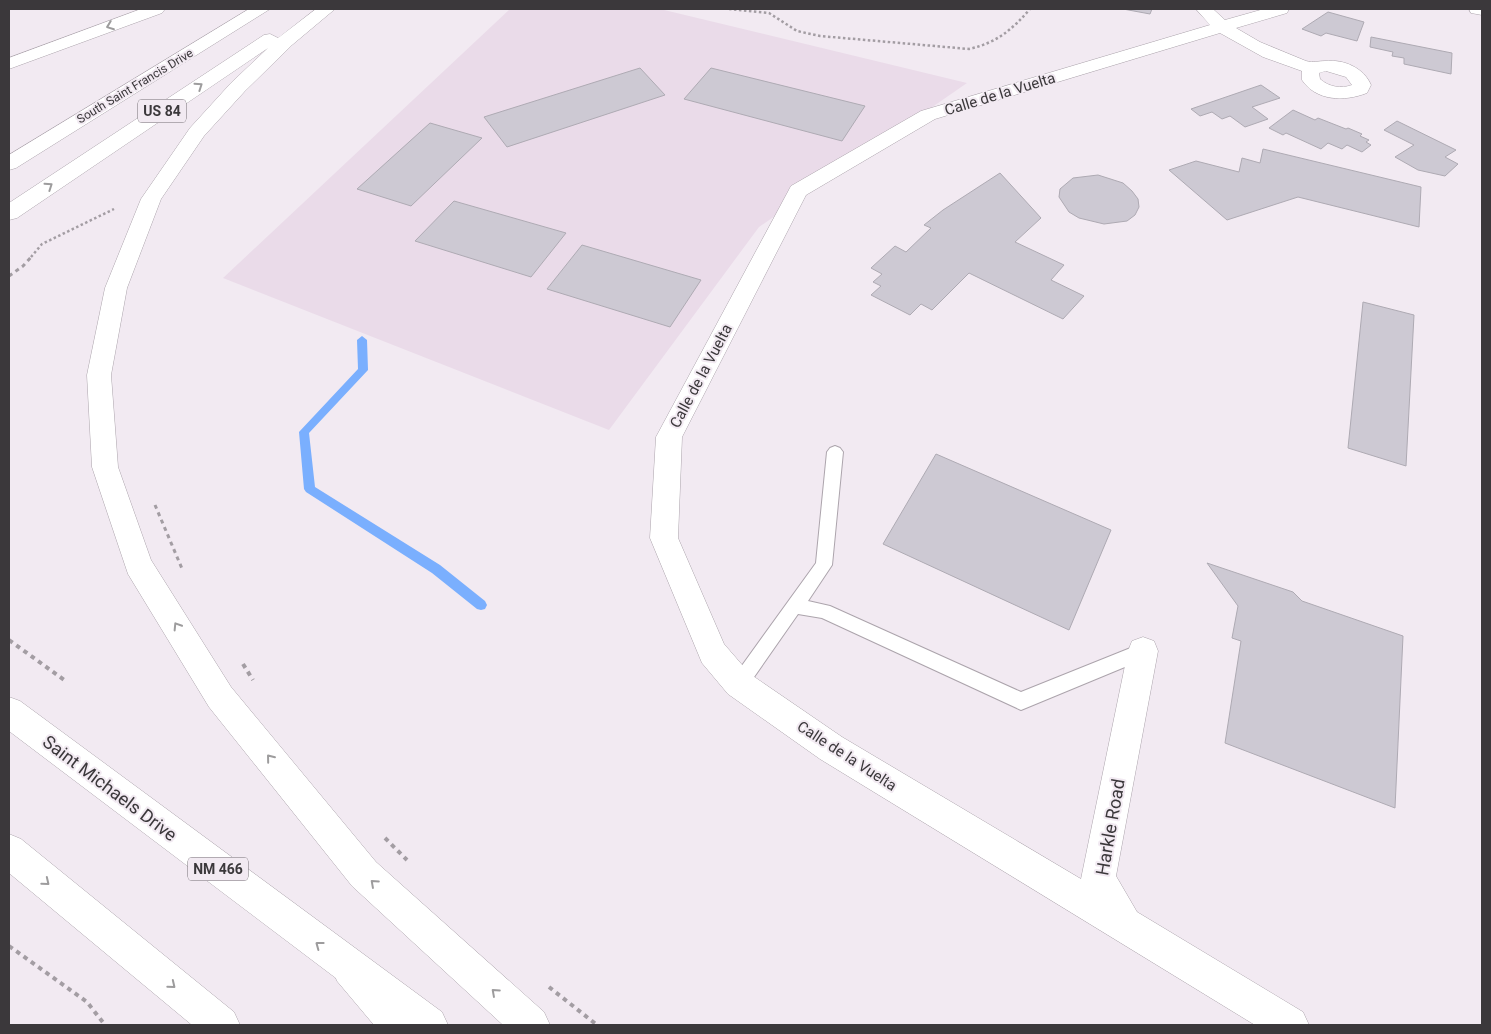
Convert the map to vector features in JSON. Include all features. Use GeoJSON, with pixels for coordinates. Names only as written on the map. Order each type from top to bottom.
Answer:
{"type":"FeatureCollection","features":[{"type":"Feature","properties":{"kind":"main road"},"geometry":{"type":"LineString","coordinates":[[9,64],[156,9]]}},
{"type":"Feature","properties":{"kind":"main road","name":"South Saint Francis Drive"},"geometry":{"type":"LineString","coordinates":[[9,164],[261,9]]}},
{"type":"Feature","properties":{"kind":"main road","name":"US 84"},"geometry":{"type":"LineString","coordinates":[[9,213],[316,9]]}},
{"type":"Feature","properties":{"kind":"main road"},"geometry":{"type":"LineString","coordinates":[[326,9],[286,41],[238,87],[197,132],[151,199],[116,288],[99,375],[105,467],[138,565],[220,697],[364,874],[531,1025]]}},
{"type":"Feature","properties":{"kind":"main road"},"geometry":{"type":"LineString","coordinates":[[1204,9],[1244,40],[1281,60],[1313,69]]}},
{"type":"Feature","properties":{"kind":"main road","name":"Calle de la Vuelta"},"geometry":{"type":"LineString","coordinates":[[1124,926],[831,748],[739,684],[712,652],[664,538],[669,437],[798,191],[928,115],[1281,9]]}},
{"type":"Feature","properties":{"kind":"main road"},"geometry":{"type":"LineString","coordinates":[[1477,9],[1482,10]]}},
{"type":"Feature","properties":{"kind":"main road","name":"Harkle Road"},"geometry":{"type":"LineString","coordinates":[[1124,926],[1098,879],[1144,651]]}},
{"type":"Feature","properties":{"kind":"main road","name":"Saint Michaels Drive"},"geometry":{"type":"LineString","coordinates":[[9,712],[350,968],[429,1025]]}},
{"type":"Feature","properties":{"kind":"main road"},"geometry":{"type":"LineString","coordinates":[[9,852],[221,1025]]}},
{"type":"Feature","properties":{"kind":"main road"},"geometry":{"type":"LineString","coordinates":[[1124,926],[1290,1025]]}},
{"type":"Feature","properties":{"kind":"main road"},"geometry":{"type":"LineString","coordinates":[[350,968],[398,1025]]}},
{"type":"Feature","properties":{"kind":"lane"},"geometry":{"type":"LineString","coordinates":[[739,684],[824,565],[835,452]]}},
{"type":"Feature","properties":{"kind":"lane"},"geometry":{"type":"LineString","coordinates":[[794,606],[824,611],[1021,701],[1144,651]]}},
{"type":"Feature","properties":{"kind":"path"},"geometry":{"type":"LineString","coordinates":[[729,9],[770,13],[798,31],[820,36],[969,50],[990,45],[1005,35],[1030,9]]}},
{"type":"Feature","properties":{"kind":"path"},"geometry":{"type":"LineString","coordinates":[[9,276],[23,266],[42,244],[117,208]]}},
{"type":"Feature","properties":{"kind":"path"},"geometry":{"type":"LineString","coordinates":[[151,497],[186,577]]}},
{"type":"Feature","properties":{"kind":"path"},"geometry":{"type":"LineString","coordinates":[[9,640],[67,682]]}},
{"type":"Feature","properties":{"kind":"path"},"geometry":{"type":"LineString","coordinates":[[237,656],[258,687]]}},
{"type":"Feature","properties":{"kind":"path"},"geometry":{"type":"LineString","coordinates":[[384,837],[410,863]]}},
{"type":"Feature","properties":{"kind":"path"},"geometry":{"type":"LineString","coordinates":[[9,946],[87,1002],[105,1025]]}},
{"type":"Feature","properties":{"kind":"path"},"geometry":{"type":"LineString","coordinates":[[543,982],[597,1025]]}},
{"type":"Feature","properties":{"kind":"shaded area"},"geometry":{"type":"Polygon","coordinates":[[[510,9],[660,9],[967,83],[759,227],[609,430],[223,278],[510,9]]]}},
{"type":"Feature","properties":{"kind":"building"},"geometry":{"type":"Polygon","coordinates":[[[1123,9],[1152,9],[1150,14],[1123,9]]]}},
{"type":"Feature","properties":{"kind":"building"},"geometry":{"type":"Polygon","coordinates":[[[1328,12],[1364,22],[1357,41],[1326,33],[1321,36],[1302,29],[1328,12]]]}},
{"type":"Feature","properties":{"kind":"building"},"geometry":{"type":"Polygon","coordinates":[[[1371,37],[1452,53],[1451,74],[1404,64],[1404,58],[1392,56],[1393,52],[1370,47],[1371,37]]]}},
{"type":"Feature","properties":{"kind":"building"},"geometry":{"type":"Polygon","coordinates":[[[640,68],[665,95],[507,147],[484,117],[640,68]]]}},
{"type":"Feature","properties":{"kind":"building"},"geometry":{"type":"Polygon","coordinates":[[[711,68],[865,106],[842,141],[684,99],[711,68]]]}},
{"type":"Feature","properties":{"kind":"building"},"geometry":{"type":"Polygon","coordinates":[[[1261,85],[1280,98],[1252,107],[1268,119],[1245,127],[1230,116],[1222,119],[1212,112],[1200,116],[1191,109],[1261,85]]]}},
{"type":"Feature","properties":{"kind":"building"},"geometry":{"type":"Polygon","coordinates":[[[1293,110],[1315,120],[1318,118],[1362,134],[1360,136],[1369,140],[1366,142],[1371,145],[1362,152],[1347,145],[1342,149],[1328,143],[1321,149],[1286,133],[1283,135],[1269,128],[1293,110]]]}},
{"type":"Feature","properties":{"kind":"building"},"geometry":{"type":"Polygon","coordinates":[[[1397,121],[1456,150],[1445,157],[1458,164],[1445,176],[1418,170],[1395,157],[1414,145],[1384,130],[1397,121]]]}},
{"type":"Feature","properties":{"kind":"building"},"geometry":{"type":"Polygon","coordinates":[[[430,123],[482,138],[411,206],[357,189],[430,123]]]}},
{"type":"Feature","properties":{"kind":"building"},"geometry":{"type":"Polygon","coordinates":[[[1263,149],[1421,187],[1419,227],[1298,197],[1227,220],[1169,170],[1196,161],[1239,172],[1242,158],[1260,163],[1263,149]]]}},
{"type":"Feature","properties":{"kind":"building"},"geometry":{"type":"Polygon","coordinates":[[[1000,173],[1041,218],[1015,242],[1064,265],[1051,280],[1084,296],[1063,319],[969,273],[932,310],[921,304],[910,315],[871,295],[881,286],[873,282],[882,274],[871,268],[895,246],[906,252],[931,228],[924,225],[943,210],[1000,173]]]}},
{"type":"Feature","properties":{"kind":"building"},"geometry":{"type":"Polygon","coordinates":[[[1098,175],[1123,183],[1132,191],[1138,199],[1139,207],[1135,215],[1127,221],[1104,224],[1079,218],[1069,212],[1059,197],[1060,189],[1073,178],[1098,175]]]}},
{"type":"Feature","properties":{"kind":"building"},"geometry":{"type":"Polygon","coordinates":[[[454,201],[566,233],[531,277],[415,241],[454,201]]]}},
{"type":"Feature","properties":{"kind":"building"},"geometry":{"type":"Polygon","coordinates":[[[582,245],[701,280],[670,327],[547,289],[582,245]]]}},
{"type":"Feature","properties":{"kind":"building"},"geometry":{"type":"Polygon","coordinates":[[[1363,302],[1414,315],[1406,466],[1348,448],[1363,302]]]}},
{"type":"Feature","properties":{"kind":"building"},"geometry":{"type":"Polygon","coordinates":[[[936,454],[1111,530],[1069,630],[883,544],[936,454]]]}},
{"type":"Feature","properties":{"kind":"building"},"geometry":{"type":"Polygon","coordinates":[[[1207,563],[1293,592],[1302,601],[1403,636],[1395,808],[1225,743],[1241,641],[1232,638],[1238,606],[1207,563]]]}},
{"type":"Feature","properties":{"kind":"waterway"},"geometry":{"type":"LineString","coordinates":[[362,340],[363,370],[304,432],[310,489],[436,569],[481,605]]}}]}
